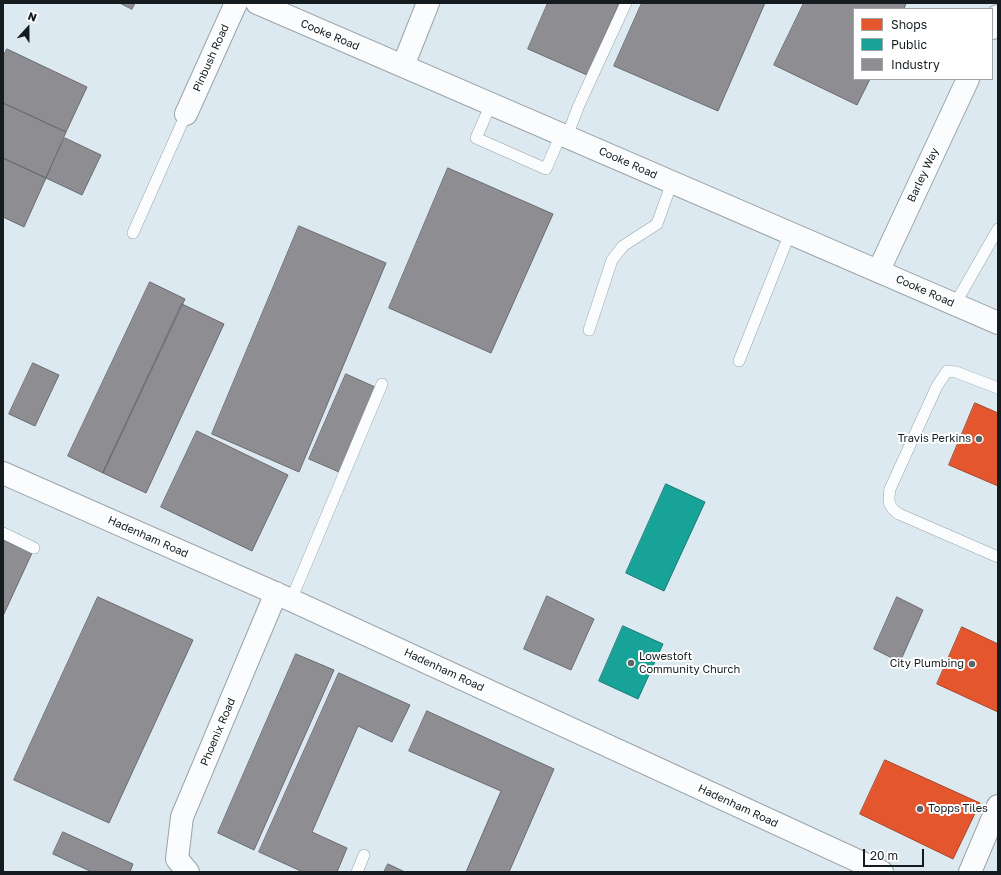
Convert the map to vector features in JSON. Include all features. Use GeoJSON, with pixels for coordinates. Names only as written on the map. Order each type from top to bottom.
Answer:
{"type":"FeatureCollection","features":[{"type":"Feature","properties":{"kind":"street","name":"Pinbush Road"},"geometry":{"type":"LineString","coordinates":[[186,114],[236,3]]}},
{"type":"Feature","properties":{"kind":"street","name":"Cooke Road"},"geometry":{"type":"LineString","coordinates":[[256,3],[879,270],[998,323]]}},
{"type":"Feature","properties":{"kind":"street"},"geometry":{"type":"LineString","coordinates":[[403,66],[428,3]]}},
{"type":"Feature","properties":{"kind":"street"},"geometry":{"type":"LineString","coordinates":[[993,26],[998,16]]}},
{"type":"Feature","properties":{"kind":"street","name":"Barley Way"},"geometry":{"type":"LineString","coordinates":[[879,270],[968,80]]}},
{"type":"Feature","properties":{"kind":"street","name":"Hadenham Road"},"geometry":{"type":"LineString","coordinates":[[3,473],[283,596],[882,872]]}},
{"type":"Feature","properties":{"kind":"street","name":"Phoenix Road"},"geometry":{"type":"LineString","coordinates":[[188,872],[177,859],[182,817],[283,596]]}},
{"type":"Feature","properties":{"kind":"street"},"geometry":{"type":"LineString","coordinates":[[970,872],[998,806]]}},
{"type":"Feature","properties":{"kind":"lane"},"geometry":{"type":"LineString","coordinates":[[491,104],[476,138],[546,169],[564,135],[626,3]]}},
{"type":"Feature","properties":{"kind":"lane"},"geometry":{"type":"LineString","coordinates":[[133,232],[186,114]]}},
{"type":"Feature","properties":{"kind":"lane"},"geometry":{"type":"LineString","coordinates":[[589,330],[612,260],[623,246],[657,224],[672,182]]}},
{"type":"Feature","properties":{"kind":"lane"},"geometry":{"type":"LineString","coordinates":[[955,304],[998,229]]}},
{"type":"Feature","properties":{"kind":"lane"},"geometry":{"type":"LineString","coordinates":[[739,361],[790,233]]}},
{"type":"Feature","properties":{"kind":"lane"},"geometry":{"type":"LineString","coordinates":[[998,388],[956,372],[947,371],[937,386],[890,490],[888,502],[892,510],[899,514],[998,557]]}},
{"type":"Feature","properties":{"kind":"lane"},"geometry":{"type":"LineString","coordinates":[[283,596],[382,384]]}},
{"type":"Feature","properties":{"kind":"lane"},"geometry":{"type":"LineString","coordinates":[[3,533],[34,548]]}},
{"type":"Feature","properties":{"kind":"lane"},"geometry":{"type":"LineString","coordinates":[[357,872],[364,855]]}},
{"type":"Feature","properties":{"kind":"building: Shops","name":"Travis Perkins"},"geometry":{"type":"Polygon","coordinates":[[[975,403],[998,413],[998,486],[949,465],[975,403]]]}},
{"type":"Feature","properties":{"kind":"building: Shops","name":"City Plumbing"},"geometry":{"type":"Polygon","coordinates":[[[962,627],[998,644],[998,712],[937,684],[962,627]]]}},
{"type":"Feature","properties":{"kind":"building: Shops","name":"Topps Tiles"},"geometry":{"type":"Polygon","coordinates":[[[885,760],[980,803],[953,859],[860,814],[885,760]]]}},
{"type":"Feature","properties":{"kind":"building: Public"},"geometry":{"type":"Polygon","coordinates":[[[666,484],[705,502],[664,591],[626,573],[666,484]]]}},
{"type":"Feature","properties":{"kind":"building: Public","name":"Lowestoft Community Church"},"geometry":{"type":"Polygon","coordinates":[[[623,626],[663,644],[638,699],[599,681],[623,626]]]}},
{"type":"Feature","properties":{"kind":"building: Industry"},"geometry":{"type":"Polygon","coordinates":[[[120,3],[135,3],[132,9],[120,3]]]}},
{"type":"Feature","properties":{"kind":"building: Industry"},"geometry":{"type":"Polygon","coordinates":[[[548,3],[619,3],[587,75],[528,49],[548,3]]]}},
{"type":"Feature","properties":{"kind":"building: Industry"},"geometry":{"type":"Polygon","coordinates":[[[642,3],[765,3],[718,111],[614,66],[642,3]]]}},
{"type":"Feature","properties":{"kind":"building: Industry"},"geometry":{"type":"Polygon","coordinates":[[[804,3],[906,3],[904,8],[853,8],[853,80],[870,80],[857,105],[774,65],[804,3]]]}},
{"type":"Feature","properties":{"kind":"building: Industry"},"geometry":{"type":"Polygon","coordinates":[[[7,49],[87,87],[66,132],[3,103],[3,57],[7,49]]]}},
{"type":"Feature","properties":{"kind":"building: Industry"},"geometry":{"type":"Polygon","coordinates":[[[3,103],[66,132],[46,178],[3,158],[3,103]]]}},
{"type":"Feature","properties":{"kind":"building: Industry"},"geometry":{"type":"Polygon","coordinates":[[[65,138],[101,155],[82,195],[46,178],[65,138]]]}},
{"type":"Feature","properties":{"kind":"building: Industry"},"geometry":{"type":"Polygon","coordinates":[[[3,158],[46,178],[24,227],[3,217],[3,158]]]}},
{"type":"Feature","properties":{"kind":"building: Industry"},"geometry":{"type":"Polygon","coordinates":[[[448,168],[553,214],[491,353],[389,308],[448,168]]]}},
{"type":"Feature","properties":{"kind":"building: Industry"},"geometry":{"type":"Polygon","coordinates":[[[299,226],[386,263],[299,472],[212,434],[299,226]]]}},
{"type":"Feature","properties":{"kind":"building: Industry"},"geometry":{"type":"Polygon","coordinates":[[[150,282],[185,299],[103,473],[68,456],[150,282]]]}},
{"type":"Feature","properties":{"kind":"building: Industry"},"geometry":{"type":"Polygon","coordinates":[[[182,304],[224,324],[146,493],[103,473],[182,304]]]}},
{"type":"Feature","properties":{"kind":"building: Industry"},"geometry":{"type":"Polygon","coordinates":[[[33,363],[59,375],[35,426],[9,414],[33,363]]]}},
{"type":"Feature","properties":{"kind":"building: Industry"},"geometry":{"type":"Polygon","coordinates":[[[346,374],[375,387],[339,472],[309,459],[346,374]]]}},
{"type":"Feature","properties":{"kind":"building: Industry"},"geometry":{"type":"Polygon","coordinates":[[[197,431],[288,475],[252,551],[161,507],[197,431]]]}},
{"type":"Feature","properties":{"kind":"building: Industry"},"geometry":{"type":"Polygon","coordinates":[[[3,540],[32,553],[3,616],[3,540]]]}},
{"type":"Feature","properties":{"kind":"building: Industry"},"geometry":{"type":"Polygon","coordinates":[[[547,596],[594,619],[571,670],[524,649],[547,596]]]}},
{"type":"Feature","properties":{"kind":"building: Industry"},"geometry":{"type":"Polygon","coordinates":[[[98,597],[193,640],[109,823],[14,780],[98,597]]]}},
{"type":"Feature","properties":{"kind":"building: Industry"},"geometry":{"type":"Polygon","coordinates":[[[897,597],[923,610],[900,662],[874,649],[897,597]]]}},
{"type":"Feature","properties":{"kind":"building: Industry"},"geometry":{"type":"Polygon","coordinates":[[[296,654],[334,670],[254,850],[218,833],[296,654]]]}},
{"type":"Feature","properties":{"kind":"building: Industry"},"geometry":{"type":"Polygon","coordinates":[[[339,673],[410,705],[392,742],[358,726],[312,832],[347,848],[337,872],[303,872],[259,852],[339,673]]]}},
{"type":"Feature","properties":{"kind":"building: Industry"},"geometry":{"type":"Polygon","coordinates":[[[427,711],[554,769],[509,872],[466,872],[501,791],[409,751],[427,711]]]}},
{"type":"Feature","properties":{"kind":"building: Industry"},"geometry":{"type":"Polygon","coordinates":[[[63,832],[133,864],[130,872],[92,872],[53,854],[63,832]]]}},
{"type":"Feature","properties":{"kind":"building: Industry"},"geometry":{"type":"Polygon","coordinates":[[[388,864],[405,872],[384,872],[388,864]]]}},
{"type":"Feature","properties":{"kind":"place","name":"Travis Perkins"},"geometry":{"type":"Point","coordinates":[979,439]}},
{"type":"Feature","properties":{"kind":"place","name":"Lowestoft Community Church"},"geometry":{"type":"Point","coordinates":[631,663]}},
{"type":"Feature","properties":{"kind":"place","name":"City Plumbing"},"geometry":{"type":"Point","coordinates":[972,664]}},
{"type":"Feature","properties":{"kind":"place","name":"Topps Tiles"},"geometry":{"type":"Point","coordinates":[920,809]}}]}
